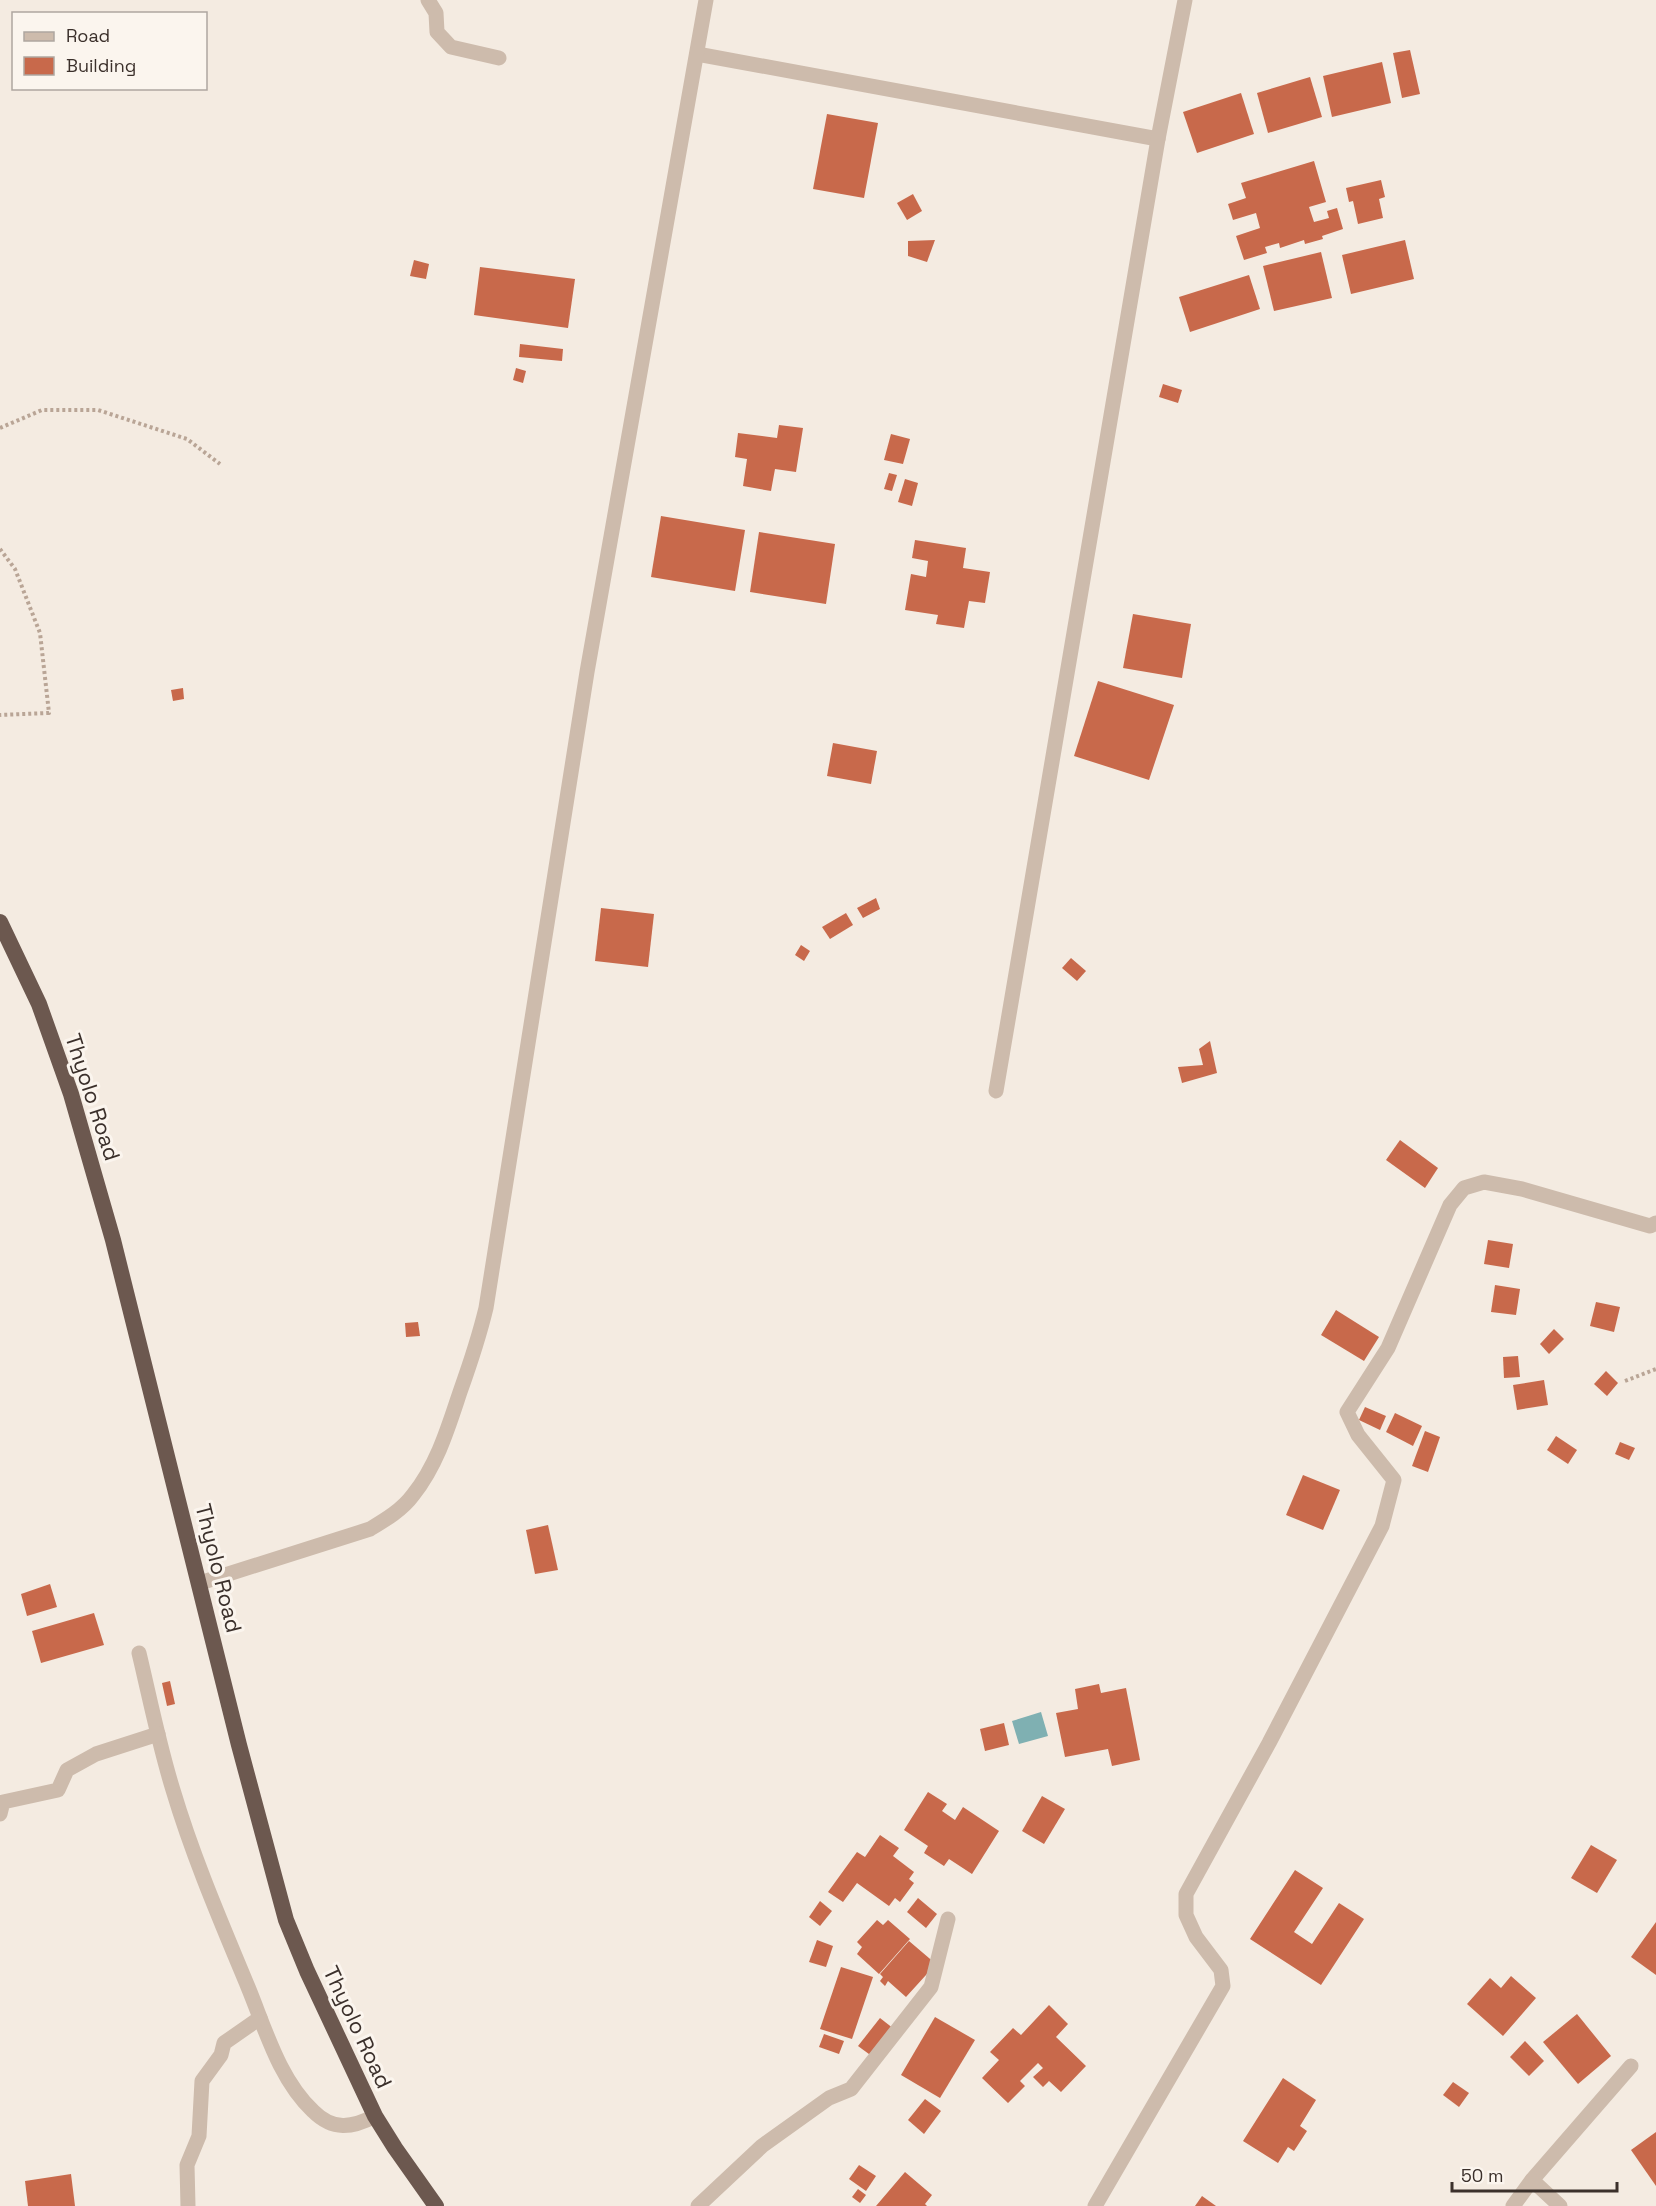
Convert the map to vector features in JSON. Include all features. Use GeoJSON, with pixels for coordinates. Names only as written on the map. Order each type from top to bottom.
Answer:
{"type":"FeatureCollection","features":[{"type":"Feature","properties":{"kind":"highway","name":"Thyolo Road"},"geometry":{"type":"LineString","coordinates":[[0,922],[39,1004],[71,1094],[113,1240],[239,1745],[286,1920],[307,1971],[375,2116],[436,2206]]}},
{"type":"Feature","properties":{"kind":"street"},"geometry":{"type":"LineString","coordinates":[[428,0],[436,13],[437,32],[451,47],[500,58]]}},
{"type":"Feature","properties":{"kind":"street"},"geometry":{"type":"LineString","coordinates":[[200,1583],[370,1529],[412,1497],[443,1442],[480,1333],[486,1308],[587,672],[706,0]]}},
{"type":"Feature","properties":{"kind":"street"},"geometry":{"type":"LineString","coordinates":[[996,1090],[1158,139],[1185,0]]}},
{"type":"Feature","properties":{"kind":"street"},"geometry":{"type":"LineString","coordinates":[[697,54],[1158,139]]}},
{"type":"Feature","properties":{"kind":"street"},"geometry":{"type":"LineString","coordinates":[[1095,2206],[1223,1986],[1221,1970],[1196,1937],[1186,1915],[1186,1894],[1269,1743],[1382,1526],[1394,1480],[1358,1435],[1347,1412],[1388,1348],[1450,1205],[1464,1188],[1484,1182],[1522,1190],[1650,1226],[1656,1223]]}},
{"type":"Feature","properties":{"kind":"street"},"geometry":{"type":"LineString","coordinates":[[139,1653],[173,1791],[203,1878],[282,2067],[297,2093],[314,2112],[331,2123],[344,2126],[357,2125],[375,2116]]}},
{"type":"Feature","properties":{"kind":"street"},"geometry":{"type":"LineString","coordinates":[[0,1814],[3,1802],[58,1790],[67,1770],[96,1754],[158,1734]]}},
{"type":"Feature","properties":{"kind":"street"},"geometry":{"type":"LineString","coordinates":[[698,2206],[762,2146],[828,2097],[851,2089],[931,1987],[948,1919]]}},
{"type":"Feature","properties":{"kind":"street"},"geometry":{"type":"LineString","coordinates":[[188,2206],[187,2164],[199,2136],[202,2081],[221,2055],[224,2043],[261,2018]]}},
{"type":"Feature","properties":{"kind":"street"},"geometry":{"type":"LineString","coordinates":[[1513,2206],[1532,2180],[1631,2066]]}},
{"type":"Feature","properties":{"kind":"street"},"geometry":{"type":"LineString","coordinates":[[1532,2180],[1560,2206]]}},
{"type":"Feature","properties":{"kind":"path"},"geometry":{"type":"LineString","coordinates":[[0,428],[42,410],[98,410],[187,439],[220,465]]}},
{"type":"Feature","properties":{"kind":"path"},"geometry":{"type":"LineString","coordinates":[[0,549],[15,569],[40,633],[50,713],[0,715]]}},
{"type":"Feature","properties":{"kind":"path"},"geometry":{"type":"LineString","coordinates":[[1625,1381],[1656,1369]]}},
{"type":"Feature","properties":{"kind":"water"},"geometry":{"type":"Polygon","coordinates":[[[1041,1712],[1048,1736],[1019,1744],[1012,1721],[1041,1712]]]}},
{"type":"Feature","properties":{"kind":"building"},"geometry":{"type":"Polygon","coordinates":[[[1410,50],[1420,94],[1402,98],[1393,53],[1410,50]]]}},
{"type":"Feature","properties":{"kind":"building"},"geometry":{"type":"Polygon","coordinates":[[[1382,62],[1391,103],[1332,117],[1323,76],[1382,62]]]}},
{"type":"Feature","properties":{"kind":"building"},"geometry":{"type":"Polygon","coordinates":[[[1310,77],[1322,117],[1268,133],[1257,93],[1310,77]]]}},
{"type":"Feature","properties":{"kind":"building"},"geometry":{"type":"Polygon","coordinates":[[[1241,93],[1254,134],[1197,153],[1183,112],[1241,93]]]}},
{"type":"Feature","properties":{"kind":"building"},"geometry":{"type":"Polygon","coordinates":[[[827,114],[878,123],[864,198],[813,189],[827,114]]]}},
{"type":"Feature","properties":{"kind":"building"},"geometry":{"type":"Polygon","coordinates":[[[1314,161],[1326,202],[1309,207],[1314,222],[1329,218],[1327,211],[1337,208],[1343,229],[1322,236],[1323,239],[1305,244],[1304,240],[1280,248],[1279,243],[1265,247],[1267,253],[1244,260],[1236,236],[1260,228],[1256,213],[1233,220],[1228,204],[1246,198],[1241,183],[1314,161]]]}},
{"type":"Feature","properties":{"kind":"building"},"geometry":{"type":"Polygon","coordinates":[[[1381,180],[1385,197],[1379,199],[1383,218],[1358,224],[1353,201],[1349,202],[1346,188],[1381,180]]]}},
{"type":"Feature","properties":{"kind":"building"},"geometry":{"type":"Polygon","coordinates":[[[913,194],[922,211],[907,220],[897,203],[913,194]]]}},
{"type":"Feature","properties":{"kind":"building"},"geometry":{"type":"Polygon","coordinates":[[[935,240],[927,262],[908,256],[908,241],[935,240]]]}},
{"type":"Feature","properties":{"kind":"building"},"geometry":{"type":"Polygon","coordinates":[[[1405,240],[1414,279],[1351,294],[1342,255],[1405,240]]]}},
{"type":"Feature","properties":{"kind":"building"},"geometry":{"type":"Polygon","coordinates":[[[1321,252],[1332,298],[1274,311],[1263,266],[1321,252]]]}},
{"type":"Feature","properties":{"kind":"building"},"geometry":{"type":"Polygon","coordinates":[[[414,260],[429,264],[426,279],[410,276],[414,260]]]}},
{"type":"Feature","properties":{"kind":"building"},"geometry":{"type":"Polygon","coordinates":[[[480,267],[575,279],[568,328],[474,315],[480,267]]]}},
{"type":"Feature","properties":{"kind":"building"},"geometry":{"type":"Polygon","coordinates":[[[1249,275],[1260,309],[1190,332],[1179,297],[1249,275]]]}},
{"type":"Feature","properties":{"kind":"building"},"geometry":{"type":"Polygon","coordinates":[[[520,344],[563,349],[562,361],[519,357],[520,344]]]}},
{"type":"Feature","properties":{"kind":"building"},"geometry":{"type":"Polygon","coordinates":[[[516,368],[526,371],[523,383],[513,380],[516,368]]]}},
{"type":"Feature","properties":{"kind":"building"},"geometry":{"type":"Polygon","coordinates":[[[1163,384],[1182,390],[1178,403],[1159,397],[1163,384]]]}},
{"type":"Feature","properties":{"kind":"building"},"geometry":{"type":"Polygon","coordinates":[[[779,425],[803,428],[796,472],[775,469],[771,491],[743,486],[747,459],[735,457],[738,433],[777,438],[779,425]]]}},
{"type":"Feature","properties":{"kind":"building"},"geometry":{"type":"Polygon","coordinates":[[[891,434],[910,439],[903,464],[884,460],[891,434]]]}},
{"type":"Feature","properties":{"kind":"building"},"geometry":{"type":"Polygon","coordinates":[[[889,473],[897,475],[892,491],[884,489],[889,473]]]}},
{"type":"Feature","properties":{"kind":"building"},"geometry":{"type":"Polygon","coordinates":[[[905,479],[918,483],[912,506],[898,502],[905,479]]]}},
{"type":"Feature","properties":{"kind":"building"},"geometry":{"type":"Polygon","coordinates":[[[661,516],[745,530],[735,591],[651,577],[661,516]]]}},
{"type":"Feature","properties":{"kind":"building"},"geometry":{"type":"Polygon","coordinates":[[[759,532],[835,544],[826,604],[750,592],[759,532]]]}},
{"type":"Feature","properties":{"kind":"building"},"geometry":{"type":"Polygon","coordinates":[[[915,540],[966,548],[963,568],[990,572],[985,603],[969,601],[964,628],[936,624],[938,615],[905,610],[911,574],[926,577],[928,561],[912,558],[915,540]]]}},
{"type":"Feature","properties":{"kind":"building"},"geometry":{"type":"Polygon","coordinates":[[[1133,614],[1191,624],[1182,678],[1123,668],[1133,614]]]}},
{"type":"Feature","properties":{"kind":"building"},"geometry":{"type":"Polygon","coordinates":[[[1098,681],[1174,705],[1149,780],[1074,756],[1098,681]]]}},
{"type":"Feature","properties":{"kind":"building"},"geometry":{"type":"Polygon","coordinates":[[[183,688],[184,699],[173,701],[171,690],[183,688]]]}},
{"type":"Feature","properties":{"kind":"building"},"geometry":{"type":"Polygon","coordinates":[[[833,743],[877,751],[871,784],[827,776],[833,743]]]}},
{"type":"Feature","properties":{"kind":"building"},"geometry":{"type":"Polygon","coordinates":[[[876,898],[880,909],[863,918],[857,908],[876,898]]]}},
{"type":"Feature","properties":{"kind":"building"},"geometry":{"type":"Polygon","coordinates":[[[601,908],[654,914],[648,967],[595,961],[601,908]]]}},
{"type":"Feature","properties":{"kind":"building"},"geometry":{"type":"Polygon","coordinates":[[[846,913],[853,925],[830,939],[822,927],[846,913]]]}},
{"type":"Feature","properties":{"kind":"building"},"geometry":{"type":"Polygon","coordinates":[[[801,945],[810,951],[804,961],[795,955],[801,945]]]}},
{"type":"Feature","properties":{"kind":"building"},"geometry":{"type":"Polygon","coordinates":[[[1071,958],[1086,971],[1077,981],[1062,968],[1071,958]]]}},
{"type":"Feature","properties":{"kind":"building"},"geometry":{"type":"Polygon","coordinates":[[[1210,1041],[1217,1073],[1182,1083],[1178,1067],[1203,1065],[1199,1049],[1210,1041]]]}},
{"type":"Feature","properties":{"kind":"building"},"geometry":{"type":"Polygon","coordinates":[[[1400,1140],[1438,1168],[1425,1188],[1386,1160],[1400,1140]]]}},
{"type":"Feature","properties":{"kind":"building"},"geometry":{"type":"Polygon","coordinates":[[[1488,1240],[1513,1244],[1509,1268],[1484,1264],[1488,1240]]]}},
{"type":"Feature","properties":{"kind":"building"},"geometry":{"type":"Polygon","coordinates":[[[1495,1285],[1520,1289],[1516,1315],[1491,1312],[1495,1285]]]}},
{"type":"Feature","properties":{"kind":"building"},"geometry":{"type":"Polygon","coordinates":[[[1596,1302],[1620,1307],[1614,1332],[1590,1326],[1596,1302]]]}},
{"type":"Feature","properties":{"kind":"building"},"geometry":{"type":"Polygon","coordinates":[[[1336,1310],[1379,1337],[1364,1361],[1321,1335],[1336,1310]]]}},
{"type":"Feature","properties":{"kind":"building"},"geometry":{"type":"Polygon","coordinates":[[[418,1322],[420,1336],[406,1337],[405,1323],[418,1322]]]}},
{"type":"Feature","properties":{"kind":"building"},"geometry":{"type":"Polygon","coordinates":[[[1554,1329],[1564,1339],[1549,1354],[1540,1344],[1554,1329]]]}},
{"type":"Feature","properties":{"kind":"building"},"geometry":{"type":"Polygon","coordinates":[[[1518,1356],[1520,1377],[1504,1378],[1503,1357],[1518,1356]]]}},
{"type":"Feature","properties":{"kind":"building"},"geometry":{"type":"Polygon","coordinates":[[[1606,1371],[1618,1383],[1607,1396],[1594,1384],[1606,1371]]]}},
{"type":"Feature","properties":{"kind":"building"},"geometry":{"type":"Polygon","coordinates":[[[1544,1380],[1548,1405],[1517,1410],[1513,1385],[1544,1380]]]}},
{"type":"Feature","properties":{"kind":"building"},"geometry":{"type":"Polygon","coordinates":[[[1365,1407],[1386,1416],[1380,1430],[1359,1420],[1365,1407]]]}},
{"type":"Feature","properties":{"kind":"building"},"geometry":{"type":"Polygon","coordinates":[[[1395,1413],[1422,1426],[1413,1446],[1386,1432],[1395,1413]]]}},
{"type":"Feature","properties":{"kind":"building"},"geometry":{"type":"Polygon","coordinates":[[[1425,1431],[1440,1437],[1428,1472],[1412,1466],[1425,1431]]]}},
{"type":"Feature","properties":{"kind":"building"},"geometry":{"type":"Polygon","coordinates":[[[1556,1436],[1577,1450],[1568,1464],[1547,1450],[1556,1436]]]}},
{"type":"Feature","properties":{"kind":"building"},"geometry":{"type":"Polygon","coordinates":[[[1620,1442],[1635,1448],[1629,1460],[1615,1454],[1620,1442]]]}},
{"type":"Feature","properties":{"kind":"building"},"geometry":{"type":"Polygon","coordinates":[[[1303,1475],[1340,1490],[1323,1530],[1286,1515],[1303,1475]]]}},
{"type":"Feature","properties":{"kind":"building"},"geometry":{"type":"Polygon","coordinates":[[[548,1525],[558,1570],[535,1574],[526,1530],[548,1525]]]}},
{"type":"Feature","properties":{"kind":"building"},"geometry":{"type":"Polygon","coordinates":[[[50,1584],[57,1607],[27,1616],[21,1594],[50,1584]]]}},
{"type":"Feature","properties":{"kind":"building"},"geometry":{"type":"Polygon","coordinates":[[[94,1613],[104,1645],[41,1663],[32,1631],[94,1613]]]}},
{"type":"Feature","properties":{"kind":"building"},"geometry":{"type":"Polygon","coordinates":[[[170,1681],[175,1704],[167,1706],[162,1683],[170,1681]]]}},
{"type":"Feature","properties":{"kind":"building"},"geometry":{"type":"Polygon","coordinates":[[[1099,1684],[1101,1693],[1126,1688],[1140,1760],[1112,1766],[1108,1749],[1065,1757],[1056,1713],[1078,1709],[1075,1689],[1099,1684]]]}},
{"type":"Feature","properties":{"kind":"building"},"geometry":{"type":"Polygon","coordinates":[[[1004,1723],[1009,1745],[985,1751],[980,1729],[1004,1723]]]}},
{"type":"Feature","properties":{"kind":"building"},"geometry":{"type":"Polygon","coordinates":[[[928,1792],[947,1804],[942,1811],[955,1820],[963,1807],[999,1831],[972,1874],[949,1859],[944,1866],[924,1853],[928,1846],[904,1830],[928,1792]]]}},
{"type":"Feature","properties":{"kind":"building"},"geometry":{"type":"Polygon","coordinates":[[[1042,1796],[1065,1809],[1044,1844],[1022,1831],[1042,1796]]]}},
{"type":"Feature","properties":{"kind":"building"},"geometry":{"type":"Polygon","coordinates":[[[880,1835],[899,1848],[893,1856],[914,1872],[909,1879],[914,1883],[900,1902],[895,1898],[889,1906],[857,1883],[843,1902],[828,1892],[857,1852],[865,1857],[880,1835]]]}},
{"type":"Feature","properties":{"kind":"building"},"geometry":{"type":"Polygon","coordinates":[[[1591,1845],[1617,1860],[1597,1893],[1571,1878],[1591,1845]]]}},
{"type":"Feature","properties":{"kind":"building"},"geometry":{"type":"Polygon","coordinates":[[[1295,1870],[1323,1888],[1294,1932],[1312,1944],[1339,1903],[1364,1919],[1321,1985],[1250,1939],[1295,1870]]]}},
{"type":"Feature","properties":{"kind":"building"},"geometry":{"type":"Polygon","coordinates":[[[918,1898],[937,1914],[926,1928],[907,1912],[918,1898]]]}},
{"type":"Feature","properties":{"kind":"building"},"geometry":{"type":"Polygon","coordinates":[[[820,1901],[832,1911],[820,1926],[809,1917],[820,1901]]]}},
{"type":"Feature","properties":{"kind":"building"},"geometry":{"type":"Polygon","coordinates":[[[877,1920],[883,1925],[888,1920],[910,1939],[879,1974],[857,1954],[862,1947],[857,1942],[877,1920]]]}},
{"type":"Feature","properties":{"kind":"building"},"geometry":{"type":"Polygon","coordinates":[[[1656,1922],[1656,1975],[1631,1957],[1656,1922]]]}},
{"type":"Feature","properties":{"kind":"building"},"geometry":{"type":"Polygon","coordinates":[[[817,1940],[833,1946],[826,1967],[809,1962],[817,1940]]]}},
{"type":"Feature","properties":{"kind":"building"},"geometry":{"type":"Polygon","coordinates":[[[909,1941],[936,1964],[906,1997],[888,1981],[885,1986],[880,1981],[883,1977],[880,1974],[909,1941]]]}},
{"type":"Feature","properties":{"kind":"building"},"geometry":{"type":"Polygon","coordinates":[[[841,1967],[873,1977],[852,2039],[820,2029],[841,1967]]]}},
{"type":"Feature","properties":{"kind":"building"},"geometry":{"type":"Polygon","coordinates":[[[1511,1976],[1536,1998],[1503,2036],[1467,2004],[1490,1978],[1501,1988],[1511,1976]]]}},
{"type":"Feature","properties":{"kind":"building"},"geometry":{"type":"Polygon","coordinates":[[[1049,2005],[1068,2024],[1056,2037],[1086,2066],[1061,2092],[1049,2081],[1043,2087],[1033,2077],[1043,2068],[1038,2063],[1020,2081],[1025,2086],[1008,2103],[982,2078],[999,2060],[990,2052],[1013,2028],[1021,2035],[1049,2005]]]}},
{"type":"Feature","properties":{"kind":"building"},"geometry":{"type":"Polygon","coordinates":[[[1577,2014],[1611,2056],[1578,2084],[1543,2042],[1577,2014]]]}},
{"type":"Feature","properties":{"kind":"building"},"geometry":{"type":"Polygon","coordinates":[[[935,2017],[975,2040],[940,2098],[901,2075],[935,2017]]]}},
{"type":"Feature","properties":{"kind":"building"},"geometry":{"type":"Polygon","coordinates":[[[880,2018],[894,2029],[873,2057],[858,2046],[880,2018]]]}},
{"type":"Feature","properties":{"kind":"building"},"geometry":{"type":"Polygon","coordinates":[[[824,2034],[844,2041],[839,2054],[819,2047],[824,2034]]]}},
{"type":"Feature","properties":{"kind":"building"},"geometry":{"type":"Polygon","coordinates":[[[1525,2041],[1544,2061],[1529,2076],[1510,2057],[1525,2041]]]}},
{"type":"Feature","properties":{"kind":"building"},"geometry":{"type":"Polygon","coordinates":[[[1283,2078],[1316,2100],[1300,2126],[1307,2131],[1294,2151],[1288,2147],[1278,2163],[1243,2141],[1283,2078]]]}},
{"type":"Feature","properties":{"kind":"building"},"geometry":{"type":"Polygon","coordinates":[[[1453,2082],[1469,2093],[1459,2107],[1443,2095],[1453,2082]]]}},
{"type":"Feature","properties":{"kind":"building"},"geometry":{"type":"Polygon","coordinates":[[[925,2099],[941,2111],[924,2134],[908,2120],[925,2099]]]}},
{"type":"Feature","properties":{"kind":"building"},"geometry":{"type":"Polygon","coordinates":[[[1656,2132],[1656,2186],[1631,2150],[1656,2132]]]}},
{"type":"Feature","properties":{"kind":"building"},"geometry":{"type":"Polygon","coordinates":[[[859,2165],[876,2176],[866,2191],[849,2179],[859,2165]]]}},
{"type":"Feature","properties":{"kind":"building"},"geometry":{"type":"Polygon","coordinates":[[[905,2172],[932,2195],[925,2204],[927,2206],[876,2206],[905,2172]]]}},
{"type":"Feature","properties":{"kind":"building"},"geometry":{"type":"Polygon","coordinates":[[[71,2174],[75,2206],[28,2206],[25,2181],[71,2174]]]}},
{"type":"Feature","properties":{"kind":"building"},"geometry":{"type":"Polygon","coordinates":[[[858,2189],[866,2195],[860,2203],[852,2197],[858,2189]]]}},
{"type":"Feature","properties":{"kind":"building"},"geometry":{"type":"Polygon","coordinates":[[[1202,2196],[1216,2206],[1195,2206],[1202,2196]]]}}]}
